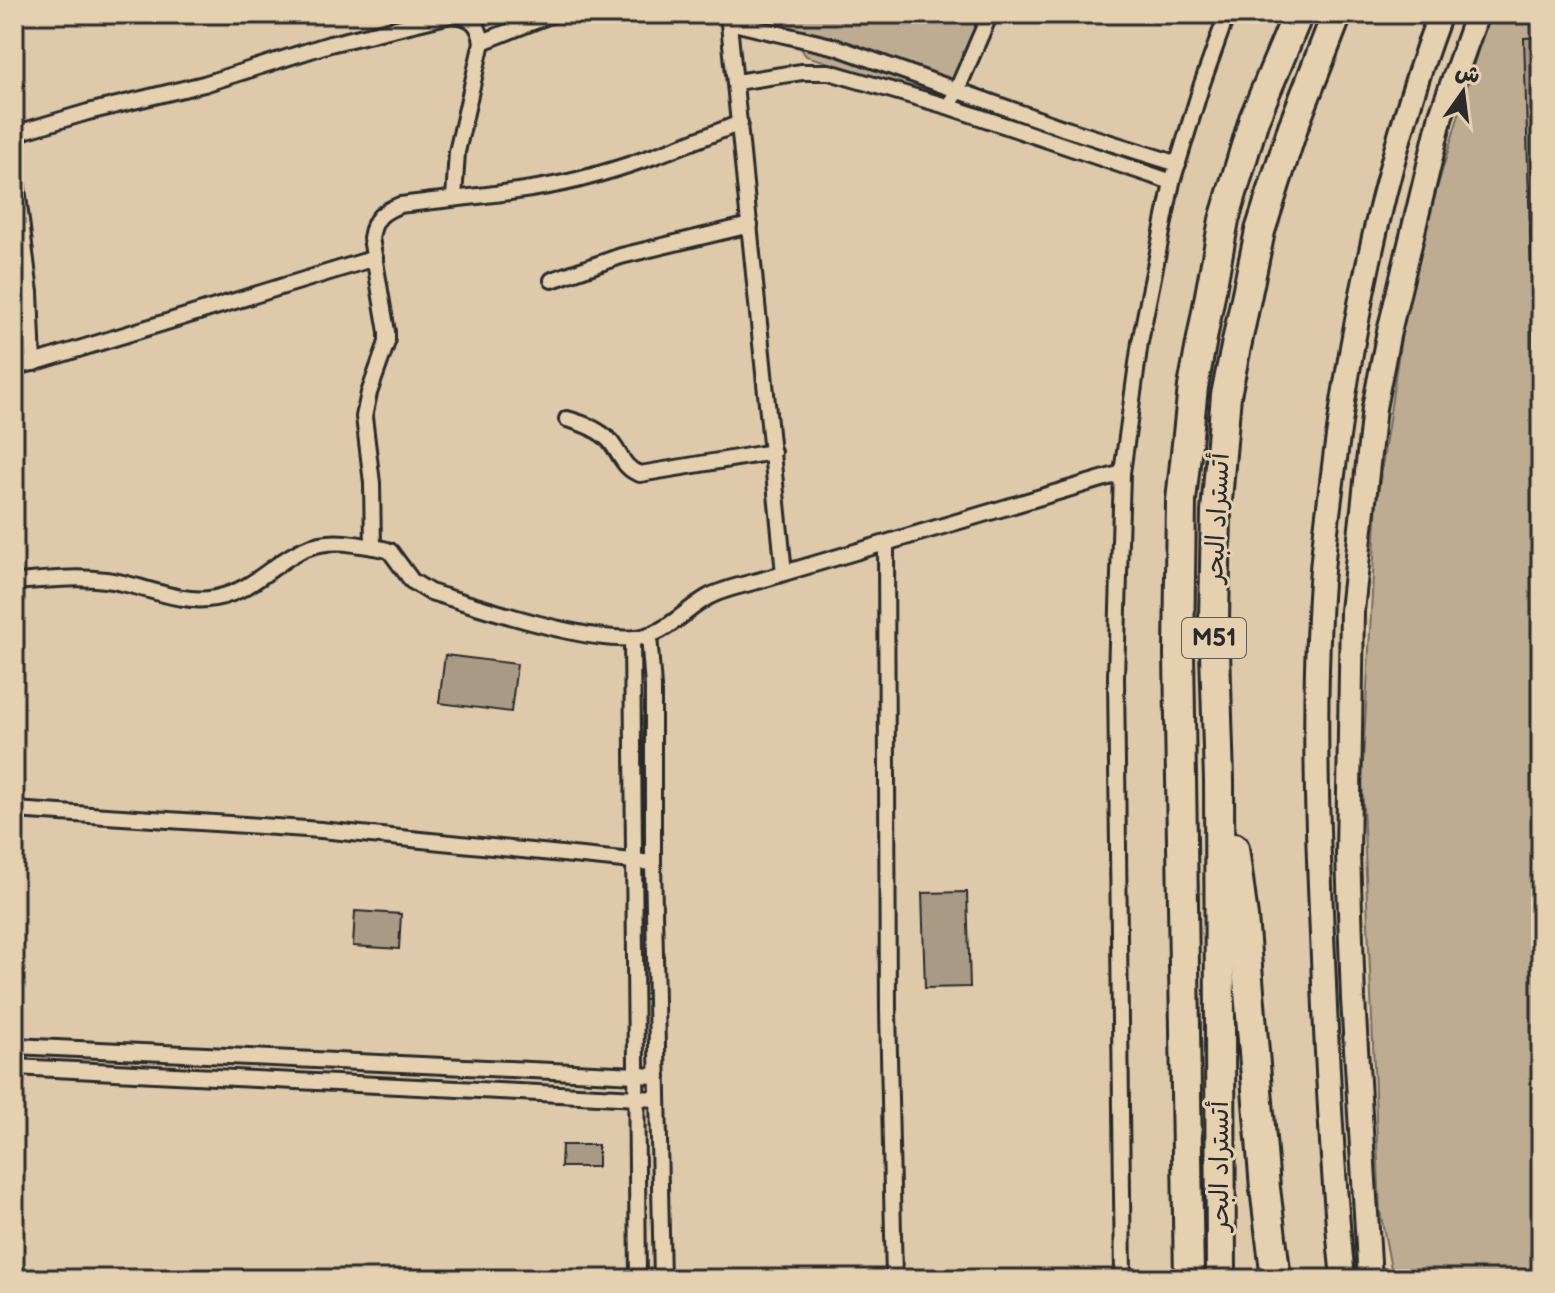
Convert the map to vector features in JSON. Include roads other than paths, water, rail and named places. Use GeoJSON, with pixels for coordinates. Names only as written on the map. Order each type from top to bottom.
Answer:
{"type":"FeatureCollection","features":[{"type":"Feature","properties":{"kind":"highway","name":"أتستراد البحر"},"geometry":{"type":"LineString","coordinates":[[1189,1279],[1179,654],[1181,501],[1193,387],[1224,220],[1254,119],[1298,14]]}},
{"type":"Feature","properties":{"kind":"highway","name":"أتستراد البحر"},"geometry":{"type":"LineString","coordinates":[[1221,1279],[1219,780],[1214,620],[1215,543],[1226,395],[1260,231],[1293,127],[1337,14]]}},
{"type":"Feature","properties":{"kind":"highway"},"geometry":{"type":"LineString","coordinates":[[1219,780],[1235,855],[1243,917],[1265,1188],[1276,1279]]}},
{"type":"Feature","properties":{"kind":"street"},"geometry":{"type":"LineString","coordinates":[[482,42],[553,14]]}},
{"type":"Feature","properties":{"kind":"street"},"geometry":{"type":"LineString","coordinates":[[950,107],[990,14]]}},
{"type":"Feature","properties":{"kind":"street"},"geometry":{"type":"LineString","coordinates":[[1123,1279],[1116,677],[1122,473],[1140,342],[1172,182],[1227,14]]}},
{"type":"Feature","properties":{"kind":"street"},"geometry":{"type":"LineString","coordinates":[[1343,1279],[1332,1157],[1316,808],[1319,614],[1328,508],[1354,326],[1408,104],[1440,14]]}},
{"type":"Feature","properties":{"kind":"street"},"geometry":{"type":"LineString","coordinates":[[1370,1279],[1349,902],[1348,720],[1352,611],[1374,408],[1388,336],[1441,115],[1477,14]]}},
{"type":"Feature","properties":{"kind":"street"},"geometry":{"type":"LineString","coordinates":[[14,138],[24,131],[204,84],[330,44],[451,15],[464,16],[474,21],[482,42],[457,152],[454,198]]}},
{"type":"Feature","properties":{"kind":"street"},"geometry":{"type":"LineString","coordinates":[[784,573],[728,18],[836,47],[1063,128],[1178,164]]}},
{"type":"Feature","properties":{"kind":"street"},"geometry":{"type":"LineString","coordinates":[[736,82],[802,72],[829,72],[950,107],[1172,182]]}},
{"type":"Feature","properties":{"kind":"street"},"geometry":{"type":"LineString","coordinates":[[373,547],[371,472],[364,417],[387,332],[371,238],[373,224],[382,212],[400,205],[518,191],[576,180],[628,165],[740,123]]}},
{"type":"Feature","properties":{"kind":"street"},"geometry":{"type":"LineString","coordinates":[[14,164],[30,293],[33,363]]}},
{"type":"Feature","properties":{"kind":"street"},"geometry":{"type":"LineString","coordinates":[[552,280],[621,256],[750,225]]}},
{"type":"Feature","properties":{"kind":"street"},"geometry":{"type":"LineString","coordinates":[[14,367],[375,258]]}},
{"type":"Feature","properties":{"kind":"street"},"geometry":{"type":"LineString","coordinates":[[14,296],[30,293]]}},
{"type":"Feature","properties":{"kind":"street"},"geometry":{"type":"LineString","coordinates":[[567,419],[599,431],[611,442],[630,470],[640,474],[773,452]]}},
{"type":"Feature","properties":{"kind":"street"},"geometry":{"type":"LineString","coordinates":[[14,582],[73,577],[108,580],[184,598],[216,598],[249,584],[309,546],[325,541],[390,551],[412,581],[430,592],[559,628],[632,639],[649,635],[708,597],[1122,473]]}},
{"type":"Feature","properties":{"kind":"street"},"geometry":{"type":"LineString","coordinates":[[886,545],[888,1010],[894,1279]]}},
{"type":"Feature","properties":{"kind":"street"},"geometry":{"type":"LineString","coordinates":[[649,635],[653,687],[653,863],[662,1279]]}},
{"type":"Feature","properties":{"kind":"street"},"geometry":{"type":"LineString","coordinates":[[632,639],[638,1279]]}},
{"type":"Feature","properties":{"kind":"street"},"geometry":{"type":"LineString","coordinates":[[14,810],[321,830],[653,863]]}},
{"type":"Feature","properties":{"kind":"street"},"geometry":{"type":"LineString","coordinates":[[14,1046],[658,1076]]}},
{"type":"Feature","properties":{"kind":"street"},"geometry":{"type":"LineString","coordinates":[[14,1067],[658,1099]]}}]}
